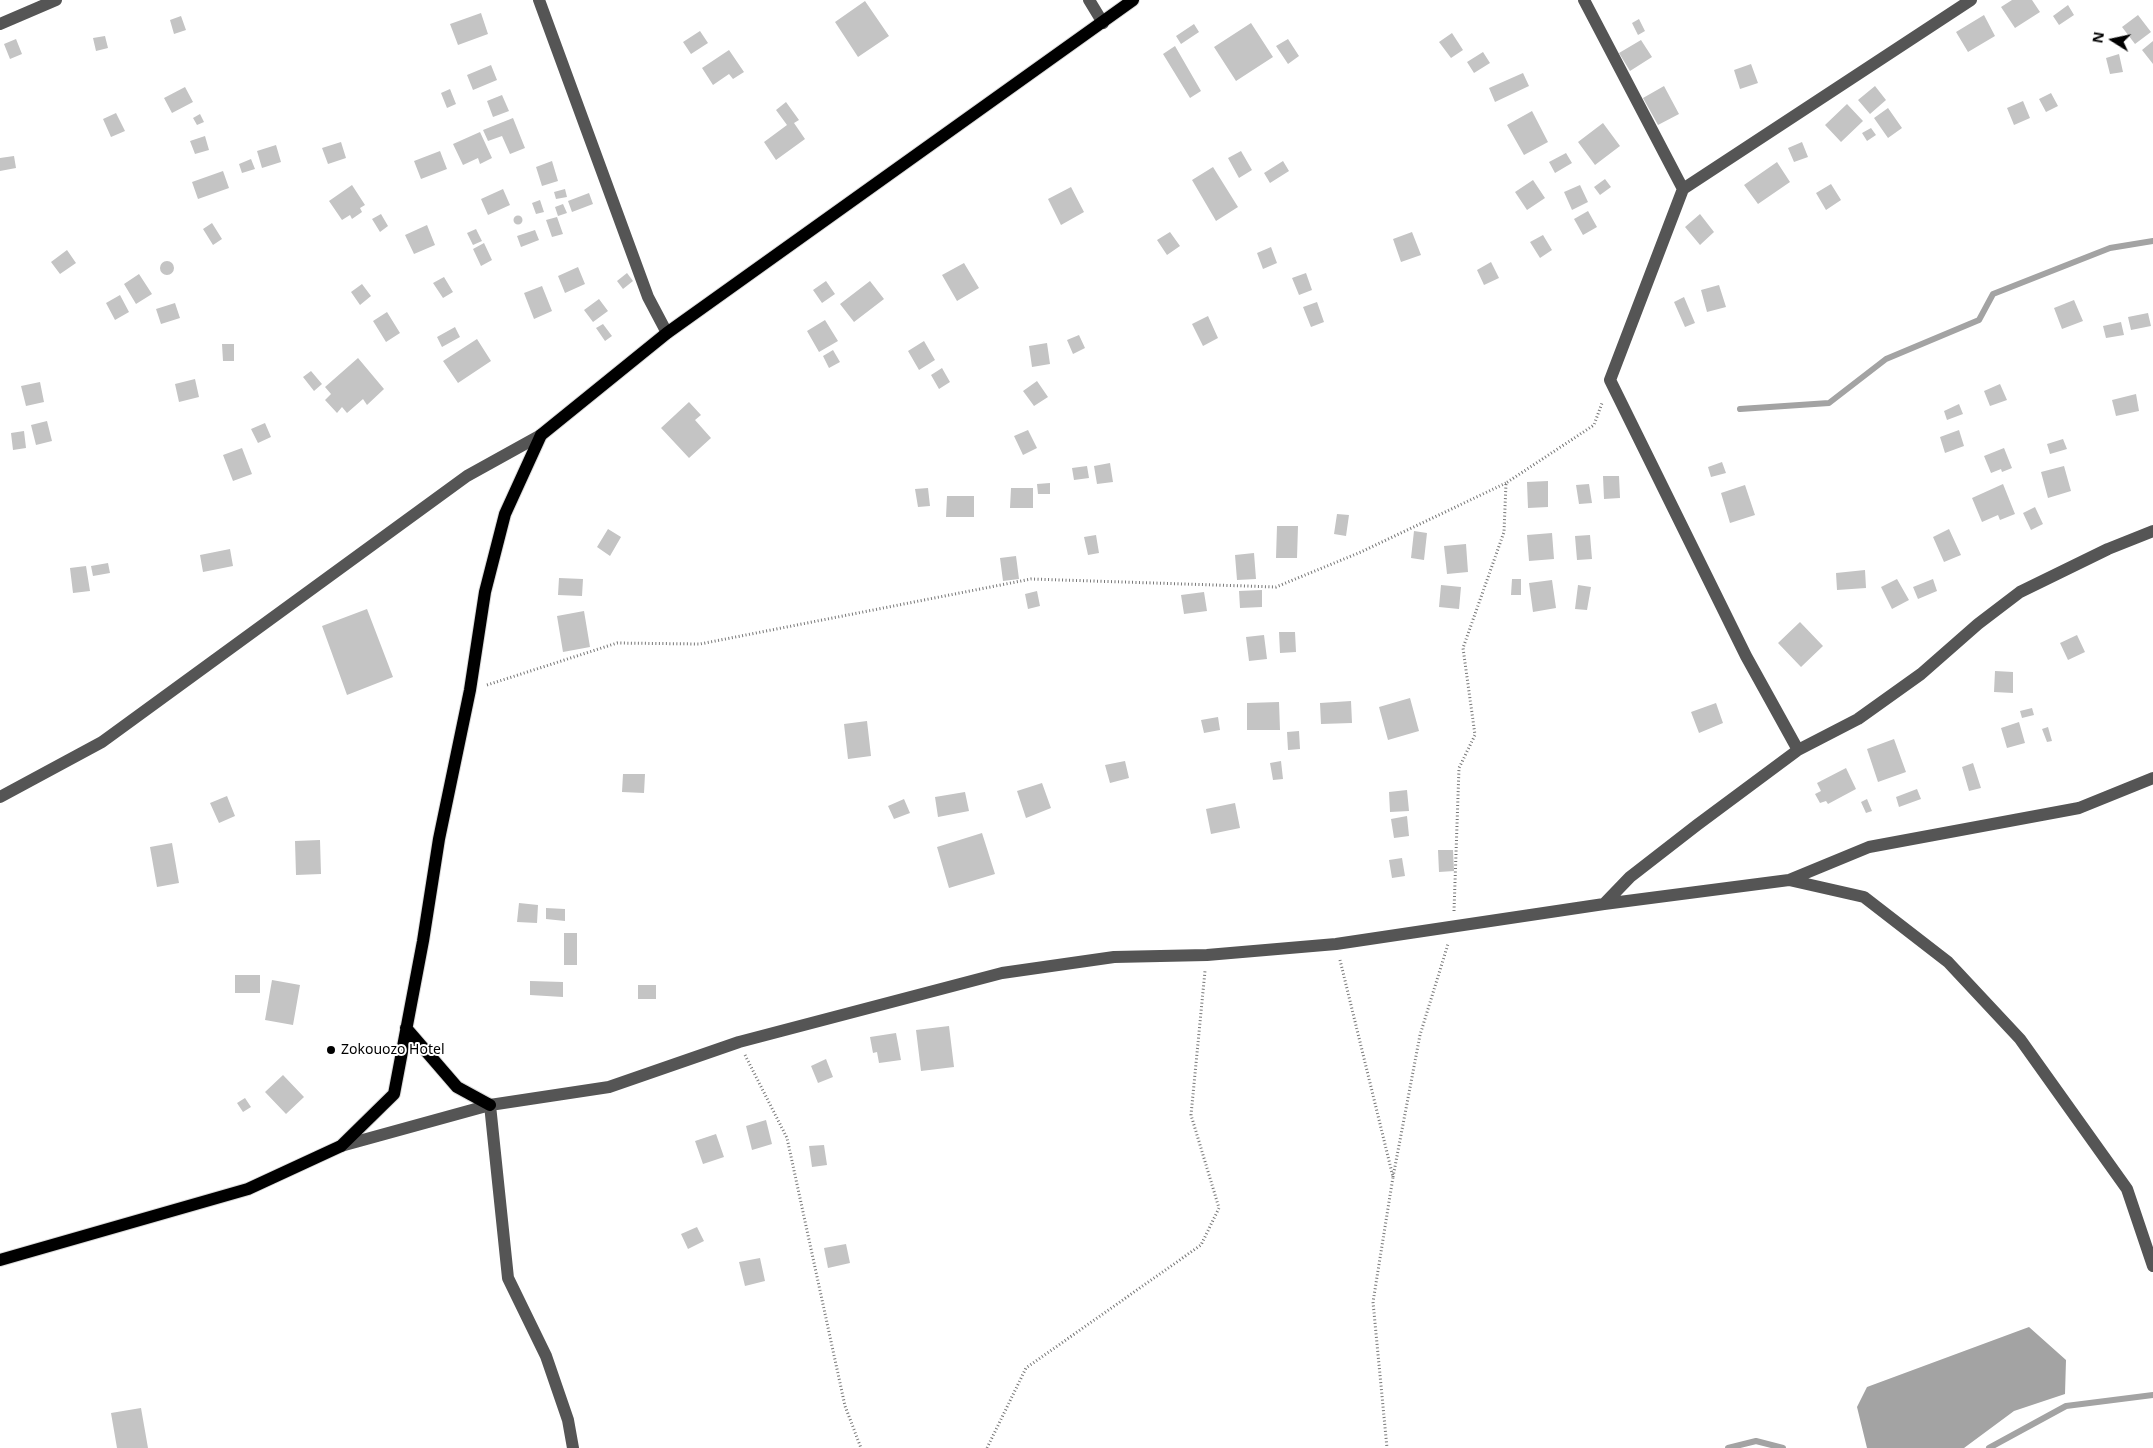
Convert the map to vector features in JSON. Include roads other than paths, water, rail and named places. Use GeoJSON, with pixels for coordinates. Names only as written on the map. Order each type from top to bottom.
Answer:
{"type":"FeatureCollection","features":[{"type":"Feature","properties":{"kind":"main road"},"geometry":{"type":"LineString","coordinates":[[0,1260],[248,1189],[341,1146],[394,1094],[423,942],[439,839],[470,690],[485,592],[505,514],[541,435],[666,333],[802,234],[1133,0]]}},
{"type":"Feature","properties":{"kind":"main road"},"geometry":{"type":"LineString","coordinates":[[406,1028],[457,1087],[490,1105]]}},
{"type":"Feature","properties":{"kind":"street"},"geometry":{"type":"LineString","coordinates":[[0,24],[56,0]]}},
{"type":"Feature","properties":{"kind":"street"},"geometry":{"type":"LineString","coordinates":[[539,0],[648,297],[666,333]]}},
{"type":"Feature","properties":{"kind":"street"},"geometry":{"type":"LineString","coordinates":[[1089,0],[1103,23]]}},
{"type":"Feature","properties":{"kind":"street"},"geometry":{"type":"LineString","coordinates":[[1584,0],[1683,188]]}},
{"type":"Feature","properties":{"kind":"street"},"geometry":{"type":"LineString","coordinates":[[1798,750],[1746,656],[1610,380],[1683,188],[1971,0]]}},
{"type":"Feature","properties":{"kind":"street"},"geometry":{"type":"LineString","coordinates":[[0,797],[102,742],[467,476],[541,435]]}},
{"type":"Feature","properties":{"kind":"street"},"geometry":{"type":"LineString","coordinates":[[1604,904],[1630,877],[1798,750],[1858,719],[1921,674],[1978,624],[2020,592],[2108,549],[2153,531]]}},
{"type":"Feature","properties":{"kind":"street"},"geometry":{"type":"LineString","coordinates":[[341,1146],[490,1105],[609,1087],[739,1042],[1002,973],[1114,957],[1207,955],[1336,944],[1604,904],[1789,880],[1869,847],[2079,808],[2153,778]]}},
{"type":"Feature","properties":{"kind":"street"},"geometry":{"type":"LineString","coordinates":[[1789,880],[1864,897],[1948,962],[2020,1039],[2127,1189],[2153,1266]]}},
{"type":"Feature","properties":{"kind":"street"},"geometry":{"type":"LineString","coordinates":[[490,1105],[508,1278],[546,1356],[568,1420],[573,1448]]}},
{"type":"Feature","properties":{"kind":"waterway"},"geometry":{"type":"LineString","coordinates":[[1740,409],[1829,403],[1886,359],[1979,320],[1993,294],[2110,248],[2153,241]]}},
{"type":"Feature","properties":{"kind":"waterway"},"geometry":{"type":"LineString","coordinates":[[1989,1448],[2066,1406],[2153,1395]]}},
{"type":"Feature","properties":{"kind":"waterway"},"geometry":{"type":"LineString","coordinates":[[1728,1448],[1756,1441],[1783,1448]]}},
{"type":"Feature","properties":{"kind":"place","name":"Zokouozo Hotel"},"geometry":{"type":"Point","coordinates":[331,1050]}}]}
